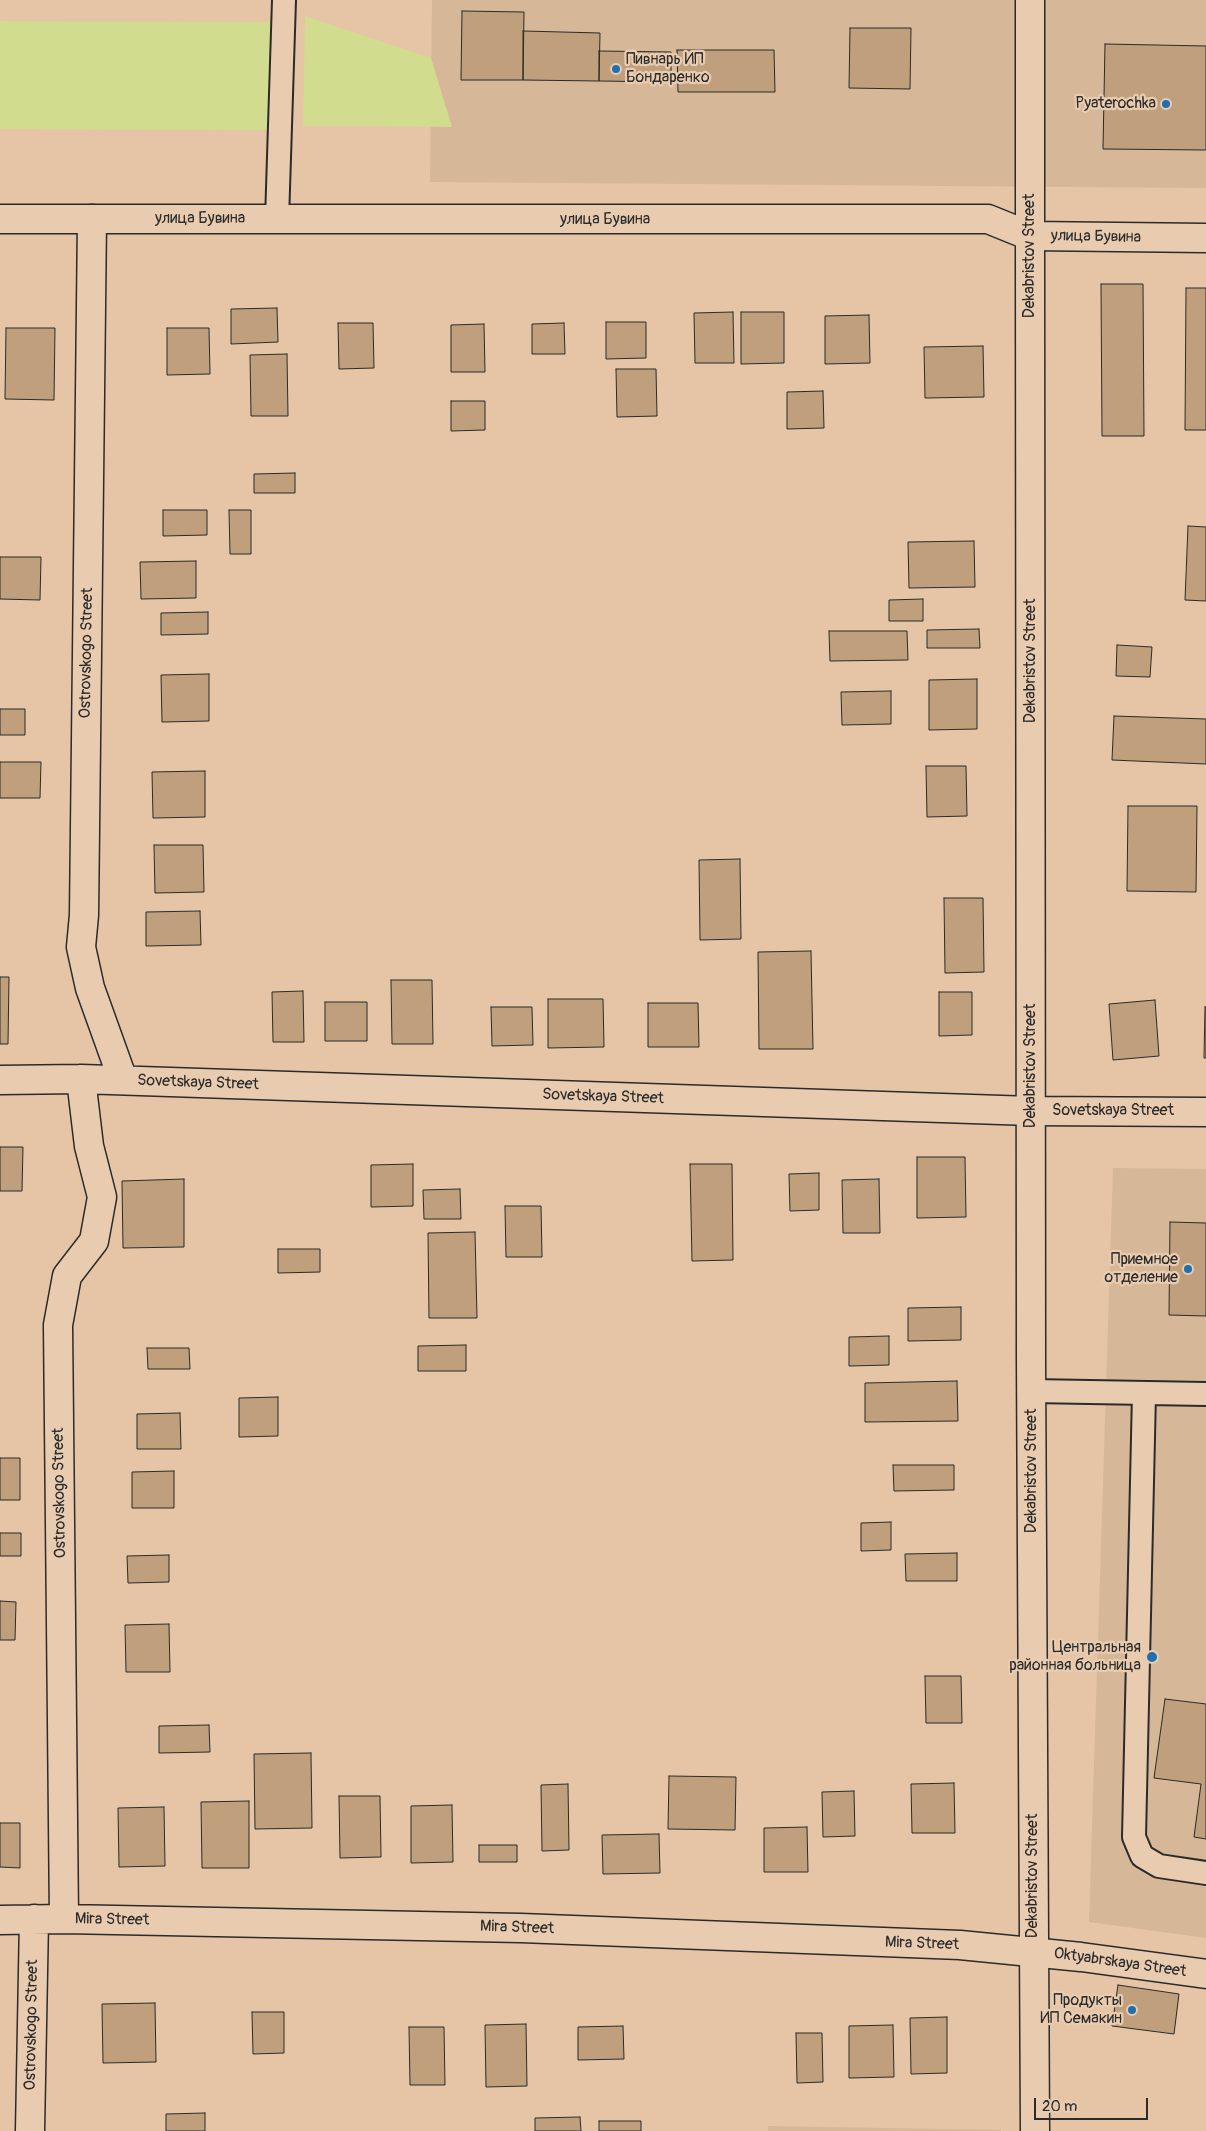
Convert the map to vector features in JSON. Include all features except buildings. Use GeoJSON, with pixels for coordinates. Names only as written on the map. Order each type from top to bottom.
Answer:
{"type":"FeatureCollection","features":[{"type":"Feature","properties":{"kind":"street","name":"Dekabristov Street"},"geometry":{"type":"LineString","coordinates":[[1030,0],[1031,1111],[1035,2131]]}},
{"type":"Feature","properties":{"kind":"street","name":"улица Бувина"},"geometry":{"type":"LineString","coordinates":[[0,219],[988,219],[1030,236],[1206,238]]}},
{"type":"Feature","properties":{"kind":"street","name":"Ostrovskogo Street"},"geometry":{"type":"LineString","coordinates":[[92,219],[84,915],[82,947],[90,988],[123,1080]]}},
{"type":"Feature","properties":{"kind":"street","name":"Ostrovskogo Street"},"geometry":{"type":"LineString","coordinates":[[64,1919],[58,1325],[67,1276],[94,1241],[102,1197],[89,1146],[81,1078]]}},
{"type":"Feature","properties":{"kind":"street","name":"Sovetskaya Street"},"geometry":{"type":"LineString","coordinates":[[0,1080],[81,1078],[1031,1111],[1206,1112]]}},
{"type":"Feature","properties":{"kind":"street","name":"Ostrovskogo Street"},"geometry":{"type":"LineString","coordinates":[[30,2131],[34,1919]]}},
{"type":"Feature","properties":{"kind":"street","name":"Mira Street"},"geometry":{"type":"LineString","coordinates":[[0,1920],[64,1919],[522,1928],[960,1945],[1034,1951]]}},
{"type":"Feature","properties":{"kind":"street","name":"Oktyabrskaya Street"},"geometry":{"type":"LineString","coordinates":[[1034,1951],[1206,1974]]}},
{"type":"Feature","properties":{"kind":"lane"},"geometry":{"type":"LineString","coordinates":[[277,220],[284,0]]}},
{"type":"Feature","properties":{"kind":"lane"},"geometry":{"type":"LineString","coordinates":[[1032,1390],[1206,1394]]}},
{"type":"Feature","properties":{"kind":"lane"},"geometry":{"type":"LineString","coordinates":[[1144,1392],[1134,1838],[1142,1856],[1159,1866],[1206,1873]]}},
{"type":"Feature","properties":{"kind":"shaded area"},"geometry":{"type":"Polygon","coordinates":[[[432,0],[1206,0],[1206,188],[430,182],[432,0]]]}},
{"type":"Feature","properties":{"kind":"shaded area","name":"Центральная районная больница"},"geometry":{"type":"Polygon","coordinates":[[[1113,1168],[1206,1169],[1206,1938],[1089,1922],[1113,1168]]]}},
{"type":"Feature","properties":{"kind":"shaded area"},"geometry":{"type":"Polygon","coordinates":[[[768,2126],[1001,2130],[1001,2131],[768,2131],[768,2126]]]}},
{"type":"Feature","properties":{"kind":"green space"},"geometry":{"type":"Polygon","coordinates":[[[305,16],[431,58],[452,127],[303,126],[305,16]]]}},
{"type":"Feature","properties":{"kind":"green space"},"geometry":{"type":"Polygon","coordinates":[[[0,21],[270,22],[269,130],[0,129],[0,21]]]}},
{"type":"Feature","properties":{"kind":"place","name":"Пивнарь ИП Бондаренко"},"geometry":{"type":"Point","coordinates":[616,69]}},
{"type":"Feature","properties":{"kind":"place","name":"Pyaterochka"},"geometry":{"type":"Point","coordinates":[1166,104]}},
{"type":"Feature","properties":{"kind":"place","name":"Приемное отделение"},"geometry":{"type":"Point","coordinates":[1188,1269]}},
{"type":"Feature","properties":{"kind":"place","name":"Центральная районная больница"},"geometry":{"type":"Point","coordinates":[1152,1657]}},
{"type":"Feature","properties":{"kind":"place","name":"Продукты ИП Семакин"},"geometry":{"type":"Point","coordinates":[1132,2010]}}]}
